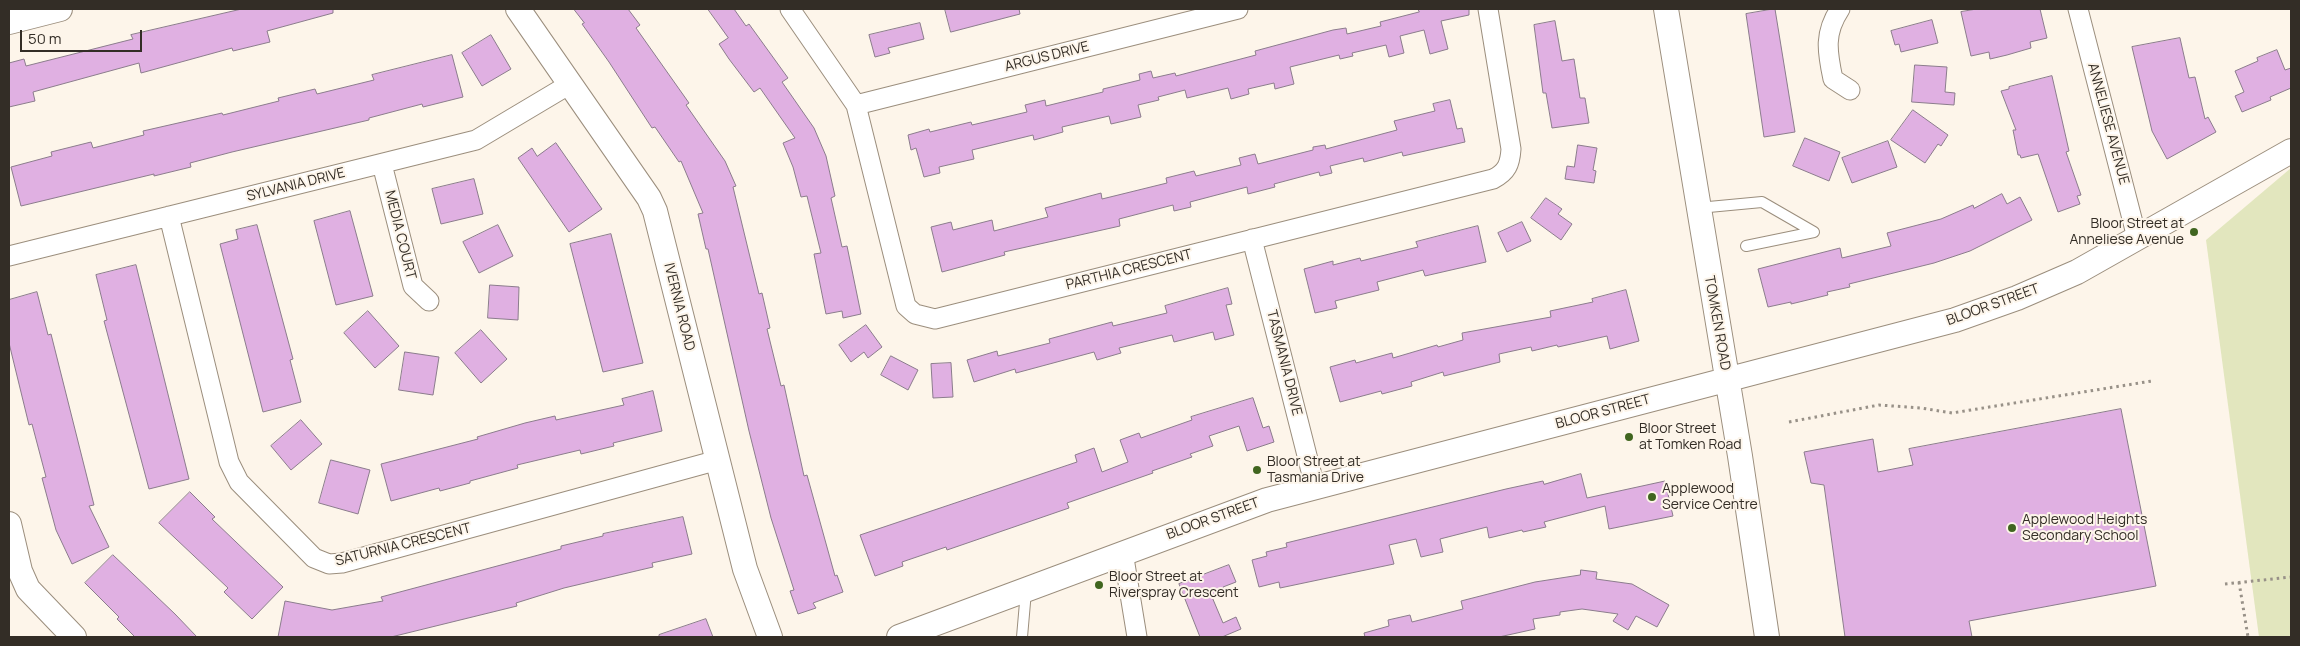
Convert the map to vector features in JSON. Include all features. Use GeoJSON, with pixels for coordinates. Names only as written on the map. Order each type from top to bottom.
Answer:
{"type":"FeatureCollection","features":[{"type":"Feature","properties":{"kind":"street"},"geometry":{"type":"LineString","coordinates":[[9,22],[60,9]]}},
{"type":"Feature","properties":{"kind":"street","name":"IVERNIA ROAD"},"geometry":{"type":"LineString","coordinates":[[518,9],[649,198],[655,211],[745,569],[770,637]]}},
{"type":"Feature","properties":{"kind":"street","name":"PARTHIA CRESCENT"},"geometry":{"type":"LineString","coordinates":[[790,9],[856,106],[906,306],[915,314],[936,319],[1493,180],[1507,169],[1511,149],[1488,9]]}},
{"type":"Feature","properties":{"kind":"street","name":"ARGUS DRIVE"},"geometry":{"type":"LineString","coordinates":[[856,106],[1238,9]]}},
{"type":"Feature","properties":{"kind":"street","name":"TOMKEN ROAD"},"geometry":{"type":"LineString","coordinates":[[1666,9],[1728,379],[1766,637]]}},
{"type":"Feature","properties":{"kind":"street"},"geometry":{"type":"LineString","coordinates":[[1840,9],[1833,20],[1826,48],[1833,79],[1850,90]]}},
{"type":"Feature","properties":{"kind":"street","name":"ANNELIESE AVENUE"},"geometry":{"type":"LineString","coordinates":[[2078,9],[2138,238]]}},
{"type":"Feature","properties":{"kind":"street","name":"SYLVANIA DRIVE"},"geometry":{"type":"LineString","coordinates":[[9,256],[476,140],[570,84]]}},
{"type":"Feature","properties":{"kind":"street","name":"BLOOR STREET"},"geometry":{"type":"LineString","coordinates":[[899,637],[1241,508],[1955,320],[2018,298],[2077,272],[2291,151]]}},
{"type":"Feature","properties":{"kind":"street","name":"MEDIA COURT"},"geometry":{"type":"LineString","coordinates":[[382,164],[413,286],[429,301]]}},
{"type":"Feature","properties":{"kind":"street","name":"SATURNIA CRESCENT"},"geometry":{"type":"LineString","coordinates":[[169,216],[229,462],[239,482],[314,558],[329,564],[342,563],[718,460]]}},
{"type":"Feature","properties":{"kind":"street","name":"TASMANIA DRIVE"},"geometry":{"type":"LineString","coordinates":[[1252,239],[1315,487]]}},
{"type":"Feature","properties":{"kind":"street"},"geometry":{"type":"LineString","coordinates":[[9,524],[20,571],[28,589],[74,637]]}},
{"type":"Feature","properties":{"kind":"street"},"geometry":{"type":"LineString","coordinates":[[1123,552],[1138,637]]}},
{"type":"Feature","properties":{"kind":"lane"},"geometry":{"type":"LineString","coordinates":[[1698,208],[1762,202],[1814,232],[1746,246]]}},
{"type":"Feature","properties":{"kind":"lane"},"geometry":{"type":"LineString","coordinates":[[1022,637],[1026,589]]}},
{"type":"Feature","properties":{"kind":"path"},"geometry":{"type":"LineString","coordinates":[[1789,422],[1879,405],[1921,408],[1952,413],[2152,381]]}},
{"type":"Feature","properties":{"kind":"path"},"geometry":{"type":"LineString","coordinates":[[2225,584],[2291,578]]}},
{"type":"Feature","properties":{"kind":"path"},"geometry":{"type":"LineString","coordinates":[[2239,582],[2248,637]]}},
{"type":"Feature","properties":{"kind":"green space"},"geometry":{"type":"Polygon","coordinates":[[[2291,168],[2291,637],[2259,637],[2206,240],[2291,168]]]}},
{"type":"Feature","properties":{"kind":"building"},"geometry":{"type":"Polygon","coordinates":[[[242,9],[333,9],[333,13],[267,31],[270,42],[233,51],[232,48],[141,73],[139,63],[33,92],[35,101],[9,107],[9,63],[24,59],[26,66],[133,39],[131,35],[242,9]]]}},
{"type":"Feature","properties":{"kind":"building"},"geometry":{"type":"Polygon","coordinates":[[[574,9],[628,9],[640,25],[636,28],[689,103],[686,105],[725,161],[736,186],[733,187],[759,294],[762,293],[770,328],[767,329],[781,386],[784,385],[804,476],[807,475],[835,576],[837,575],[843,592],[813,603],[816,608],[798,614],[790,591],[794,590],[771,518],[749,431],[708,249],[706,249],[698,214],[703,213],[681,161],[679,162],[655,127],[652,128],[582,24],[584,23],[574,9]]]}},
{"type":"Feature","properties":{"kind":"building"},"geometry":{"type":"Polygon","coordinates":[[[708,9],[734,9],[746,26],[749,24],[788,78],[782,82],[814,128],[826,156],[835,196],[831,198],[842,247],[847,246],[861,314],[843,318],[842,311],[826,314],[814,254],[821,253],[807,196],[801,197],[793,167],[783,143],[795,138],[760,88],[754,92],[729,59],[719,44],[728,38],[708,9]]]}},
{"type":"Feature","properties":{"kind":"building"},"geometry":{"type":"Polygon","coordinates":[[[945,9],[1019,9],[1020,14],[951,32],[945,9]]]}},
{"type":"Feature","properties":{"kind":"building"},"geometry":{"type":"Polygon","coordinates":[[[1418,9],[1469,9],[1469,15],[1441,21],[1448,49],[1430,54],[1424,30],[1400,36],[1404,53],[1389,57],[1386,45],[1352,53],[1353,56],[1340,59],[1339,55],[1290,67],[1294,84],[1275,89],[1274,83],[1248,89],[1249,94],[1231,99],[1228,88],[1187,98],[1185,90],[1158,97],[1159,100],[1138,105],[1141,117],[1111,124],[1109,116],[1062,127],[1063,132],[1034,140],[1033,135],[972,150],[974,159],[939,167],[940,173],[924,177],[916,148],[911,150],[908,135],[929,129],[930,132],[971,122],[972,125],[1027,112],[1025,105],[1045,100],[1046,106],[1103,92],[1103,89],[1140,80],[1139,74],[1151,71],[1153,78],[1175,73],[1176,76],[1256,55],[1255,51],[1333,30],[1346,28],[1347,34],[1381,26],[1380,22],[1419,12],[1418,9]]]}},
{"type":"Feature","properties":{"kind":"building"},"geometry":{"type":"Polygon","coordinates":[[[1775,9],[1795,132],[1764,137],[1746,14],[1775,9]]]}},
{"type":"Feature","properties":{"kind":"building"},"geometry":{"type":"Polygon","coordinates":[[[1977,9],[2040,9],[2047,38],[2030,42],[2031,48],[2007,55],[1990,59],[1989,52],[1971,56],[1961,12],[1977,9]]]}},
{"type":"Feature","properties":{"kind":"building"},"geometry":{"type":"Polygon","coordinates":[[[1932,20],[1938,43],[1901,52],[1899,44],[1895,45],[1891,31],[1932,20]]]}},
{"type":"Feature","properties":{"kind":"building"},"geometry":{"type":"Polygon","coordinates":[[[1555,21],[1562,61],[1574,59],[1580,98],[1585,98],[1589,123],[1552,128],[1546,93],[1543,93],[1534,25],[1555,21]]]}},
{"type":"Feature","properties":{"kind":"building"},"geometry":{"type":"Polygon","coordinates":[[[920,23],[924,39],[888,48],[890,53],[875,57],[869,35],[920,23]]]}},
{"type":"Feature","properties":{"kind":"building"},"geometry":{"type":"Polygon","coordinates":[[[491,35],[511,69],[482,86],[462,53],[491,35]]]}},
{"type":"Feature","properties":{"kind":"building"},"geometry":{"type":"Polygon","coordinates":[[[2180,38],[2189,78],[2195,77],[2205,119],[2208,117],[2216,132],[2167,159],[2152,131],[2132,47],[2180,38]]]}},
{"type":"Feature","properties":{"kind":"building"},"geometry":{"type":"Polygon","coordinates":[[[2277,50],[2285,70],[2291,68],[2291,88],[2270,97],[2271,100],[2242,112],[2235,96],[2244,92],[2235,71],[2258,61],[2257,58],[2277,50]]]}},
{"type":"Feature","properties":{"kind":"building"},"geometry":{"type":"Polygon","coordinates":[[[452,55],[463,97],[423,107],[422,104],[369,118],[369,120],[190,163],[191,167],[21,206],[11,167],[52,156],[51,152],[91,142],[93,148],[144,135],[143,131],[222,113],[223,115],[279,101],[278,98],[315,89],[317,94],[374,80],[372,75],[452,55]]]}},
{"type":"Feature","properties":{"kind":"building"},"geometry":{"type":"Polygon","coordinates":[[[1915,65],[1947,67],[1945,92],[1955,93],[1954,105],[1912,102],[1915,65]]]}},
{"type":"Feature","properties":{"kind":"building"},"geometry":{"type":"Polygon","coordinates":[[[2052,76],[2069,151],[2066,152],[2081,195],[2077,196],[2080,204],[2058,212],[2038,154],[2021,158],[2018,155],[2013,130],[2016,130],[2001,91],[2009,89],[2009,87],[2052,76]]]}},
{"type":"Feature","properties":{"kind":"building"},"geometry":{"type":"Polygon","coordinates":[[[1450,100],[1457,129],[1462,128],[1465,142],[1403,156],[1402,152],[1364,162],[1363,158],[1330,166],[1332,173],[1320,176],[1319,172],[1274,184],[1275,187],[1248,194],[1247,187],[1190,202],[1191,207],[1174,211],[1173,205],[1119,219],[1120,226],[1004,252],[1005,255],[942,272],[931,227],[951,222],[953,230],[992,220],[994,231],[1048,217],[1045,208],[1101,193],[1102,199],[1167,183],[1166,178],[1194,171],[1196,176],[1241,165],[1239,158],[1255,154],[1258,164],[1313,150],[1313,147],[1325,145],[1326,149],[1397,130],[1394,121],[1435,111],[1433,104],[1450,100]]]}},
{"type":"Feature","properties":{"kind":"building"},"geometry":{"type":"Polygon","coordinates":[[[1913,110],[1948,135],[1941,146],[1938,144],[1925,163],[1891,140],[1913,110]]]}},
{"type":"Feature","properties":{"kind":"building"},"geometry":{"type":"Polygon","coordinates":[[[1805,138],[1840,152],[1829,181],[1793,166],[1805,138]]]}},
{"type":"Feature","properties":{"kind":"building"},"geometry":{"type":"Polygon","coordinates":[[[1888,141],[1897,167],[1852,183],[1842,158],[1888,141]]]}},
{"type":"Feature","properties":{"kind":"building"},"geometry":{"type":"Polygon","coordinates":[[[556,143],[602,209],[569,232],[518,158],[532,148],[537,156],[556,143]]]}},
{"type":"Feature","properties":{"kind":"building"},"geometry":{"type":"Polygon","coordinates":[[[1578,145],[1597,148],[1593,170],[1596,171],[1594,183],[1565,179],[1567,166],[1574,167],[1578,145]]]}},
{"type":"Feature","properties":{"kind":"building"},"geometry":{"type":"Polygon","coordinates":[[[474,179],[483,214],[441,224],[432,189],[474,179]]]}},
{"type":"Feature","properties":{"kind":"building"},"geometry":{"type":"Polygon","coordinates":[[[2002,194],[2007,204],[2020,197],[2032,220],[1970,251],[1934,263],[1849,284],[1850,287],[1827,292],[1828,295],[1791,304],[1791,302],[1768,307],[1758,269],[1840,248],[1842,258],[1891,246],[1887,233],[1941,219],[1973,205],[1974,208],[2002,194]]]}},
{"type":"Feature","properties":{"kind":"building"},"geometry":{"type":"Polygon","coordinates":[[[1546,198],[1562,209],[1558,214],[1572,224],[1561,240],[1531,218],[1546,198]]]}},
{"type":"Feature","properties":{"kind":"building"},"geometry":{"type":"Polygon","coordinates":[[[350,211],[373,296],[336,305],[314,221],[350,211]]]}},
{"type":"Feature","properties":{"kind":"building"},"geometry":{"type":"Polygon","coordinates":[[[1522,222],[1531,241],[1507,252],[1498,233],[1522,222]]]}},
{"type":"Feature","properties":{"kind":"building"},"geometry":{"type":"Polygon","coordinates":[[[257,225],[293,359],[290,360],[301,402],[263,412],[220,244],[238,239],[236,230],[257,225]]]}},
{"type":"Feature","properties":{"kind":"building"},"geometry":{"type":"Polygon","coordinates":[[[498,225],[513,256],[479,273],[463,242],[498,225]]]}},
{"type":"Feature","properties":{"kind":"building"},"geometry":{"type":"Polygon","coordinates":[[[1478,226],[1486,262],[1425,276],[1423,270],[1377,282],[1379,290],[1335,301],[1337,308],[1315,313],[1304,269],[1333,261],[1333,265],[1360,258],[1361,261],[1418,247],[1416,242],[1478,226]]]}},
{"type":"Feature","properties":{"kind":"building"},"geometry":{"type":"Polygon","coordinates":[[[611,234],[643,363],[603,372],[570,244],[611,234]]]}},
{"type":"Feature","properties":{"kind":"building"},"geometry":{"type":"Polygon","coordinates":[[[136,265],[189,479],[149,489],[104,321],[107,320],[96,275],[136,265]]]}},
{"type":"Feature","properties":{"kind":"building"},"geometry":{"type":"Polygon","coordinates":[[[490,285],[519,287],[518,320],[488,318],[490,285]]]}},
{"type":"Feature","properties":{"kind":"building"},"geometry":{"type":"Polygon","coordinates":[[[1228,288],[1232,304],[1226,305],[1234,335],[1215,340],[1213,332],[1174,342],[1172,335],[1119,348],[1121,353],[1097,360],[1094,352],[1016,373],[1015,369],[974,382],[967,360],[997,351],[998,356],[1050,343],[1049,339],[1112,322],[1113,326],[1167,313],[1165,306],[1228,288]]]}},
{"type":"Feature","properties":{"kind":"building"},"geometry":{"type":"Polygon","coordinates":[[[1626,290],[1639,341],[1610,349],[1607,336],[1532,351],[1531,347],[1499,354],[1500,362],[1444,376],[1443,372],[1411,382],[1412,386],[1382,394],[1381,391],[1340,402],[1330,367],[1355,360],[1356,363],[1392,353],[1393,358],[1437,345],[1438,347],[1463,340],[1462,333],[1551,317],[1550,311],[1593,302],[1592,299],[1626,290]]]}},
{"type":"Feature","properties":{"kind":"building"},"geometry":{"type":"Polygon","coordinates":[[[37,292],[48,335],[51,334],[94,505],[89,506],[109,547],[72,564],[56,530],[42,478],[46,477],[32,424],[29,425],[9,343],[9,300],[37,292]]]}},
{"type":"Feature","properties":{"kind":"building"},"geometry":{"type":"Polygon","coordinates":[[[368,311],[399,346],[375,368],[344,333],[368,311]]]}},
{"type":"Feature","properties":{"kind":"building"},"geometry":{"type":"Polygon","coordinates":[[[866,325],[882,347],[868,358],[864,352],[851,362],[839,345],[866,325]]]}},
{"type":"Feature","properties":{"kind":"building"},"geometry":{"type":"Polygon","coordinates":[[[481,330],[507,359],[481,383],[455,353],[481,330]]]}},
{"type":"Feature","properties":{"kind":"building"},"geometry":{"type":"Polygon","coordinates":[[[405,352],[439,357],[433,395],[399,390],[405,352]]]}},
{"type":"Feature","properties":{"kind":"building"},"geometry":{"type":"Polygon","coordinates":[[[891,356],[918,370],[908,390],[881,375],[891,356]]]}},
{"type":"Feature","properties":{"kind":"building"},"geometry":{"type":"Polygon","coordinates":[[[951,363],[953,397],[933,398],[931,364],[951,363]]]}},
{"type":"Feature","properties":{"kind":"building"},"geometry":{"type":"Polygon","coordinates":[[[653,391],[662,431],[613,443],[614,446],[581,454],[580,450],[517,465],[518,468],[470,481],[470,483],[440,491],[439,488],[391,501],[381,464],[478,439],[477,437],[525,423],[555,416],[556,420],[624,405],[622,399],[653,391]]]}},
{"type":"Feature","properties":{"kind":"building"},"geometry":{"type":"Polygon","coordinates":[[[1253,398],[1263,428],[1269,426],[1274,442],[1247,451],[1239,426],[1209,436],[1213,446],[1190,454],[1192,457],[1152,471],[1153,473],[1067,503],[1069,508],[947,550],[946,547],[902,562],[903,566],[875,576],[860,535],[1077,462],[1075,455],[1094,448],[1102,472],[1128,462],[1120,440],[1139,433],[1141,438],[1192,420],[1191,417],[1253,398]]]}},
{"type":"Feature","properties":{"kind":"building"},"geometry":{"type":"Polygon","coordinates":[[[2121,409],[2156,586],[1969,621],[1972,637],[1845,637],[1824,485],[1811,483],[1804,452],[1873,439],[1878,472],[1913,465],[1909,449],[2121,409]]]}},
{"type":"Feature","properties":{"kind":"building"},"geometry":{"type":"Polygon","coordinates":[[[301,420],[322,444],[291,470],[271,446],[301,420]]]}},
{"type":"Feature","properties":{"kind":"building"},"geometry":{"type":"Polygon","coordinates":[[[331,460],[370,470],[358,514],[319,503],[331,460]]]}},
{"type":"Feature","properties":{"kind":"building"},"geometry":{"type":"Polygon","coordinates":[[[1581,474],[1587,498],[1665,481],[1673,516],[1609,529],[1605,506],[1544,522],[1546,527],[1523,532],[1522,530],[1489,538],[1487,527],[1440,539],[1443,552],[1421,557],[1416,539],[1389,545],[1394,564],[1280,588],[1279,582],[1259,587],[1252,560],[1267,556],[1266,552],[1287,547],[1286,543],[1506,489],[1543,481],[1544,484],[1581,474]]]}},
{"type":"Feature","properties":{"kind":"building"},"geometry":{"type":"Polygon","coordinates":[[[190,492],[215,517],[212,519],[283,587],[252,619],[224,592],[228,588],[159,523],[190,492]]]}},
{"type":"Feature","properties":{"kind":"building"},"geometry":{"type":"Polygon","coordinates":[[[683,517],[692,554],[652,563],[653,567],[564,588],[516,603],[517,606],[391,637],[278,637],[285,601],[332,610],[383,601],[381,597],[561,549],[561,546],[603,536],[603,534],[683,517]]]}},
{"type":"Feature","properties":{"kind":"building"},"geometry":{"type":"Polygon","coordinates":[[[113,555],[197,637],[135,637],[117,619],[119,617],[85,583],[113,555]]]}},
{"type":"Feature","properties":{"kind":"building"},"geometry":{"type":"Polygon","coordinates":[[[1229,565],[1236,582],[1223,587],[1225,593],[1212,597],[1223,623],[1236,617],[1241,629],[1222,637],[1200,637],[1179,584],[1229,565]]]}},
{"type":"Feature","properties":{"kind":"building"},"geometry":{"type":"Polygon","coordinates":[[[1581,570],[1597,572],[1596,579],[1632,584],[1669,605],[1657,627],[1636,616],[1628,630],[1613,621],[1618,614],[1582,609],[1533,619],[1535,629],[1499,637],[1365,637],[1364,633],[1389,626],[1388,620],[1410,615],[1412,622],[1463,609],[1461,601],[1535,582],[1580,575],[1581,570]]]}},
{"type":"Feature","properties":{"kind":"building"},"geometry":{"type":"Polygon","coordinates":[[[706,619],[713,637],[659,637],[659,635],[706,619]]]}},
{"type":"Feature","properties":{"kind":"place","name":"Bloor Street at Anneliese Avenue"},"geometry":{"type":"Point","coordinates":[2194,232]}},
{"type":"Feature","properties":{"kind":"place","name":"Bloor Street at Tomken Road"},"geometry":{"type":"Point","coordinates":[1629,437]}},
{"type":"Feature","properties":{"kind":"place","name":"Bloor Street at Tasmania Drive"},"geometry":{"type":"Point","coordinates":[1257,470]}},
{"type":"Feature","properties":{"kind":"place","name":"Applewood Service Centre"},"geometry":{"type":"Point","coordinates":[1652,497]}},
{"type":"Feature","properties":{"kind":"place","name":"Applewood Heights Secondary School"},"geometry":{"type":"Point","coordinates":[2012,528]}},
{"type":"Feature","properties":{"kind":"place","name":"Bloor Street at Riverspray Crescent"},"geometry":{"type":"Point","coordinates":[1099,585]}}]}
